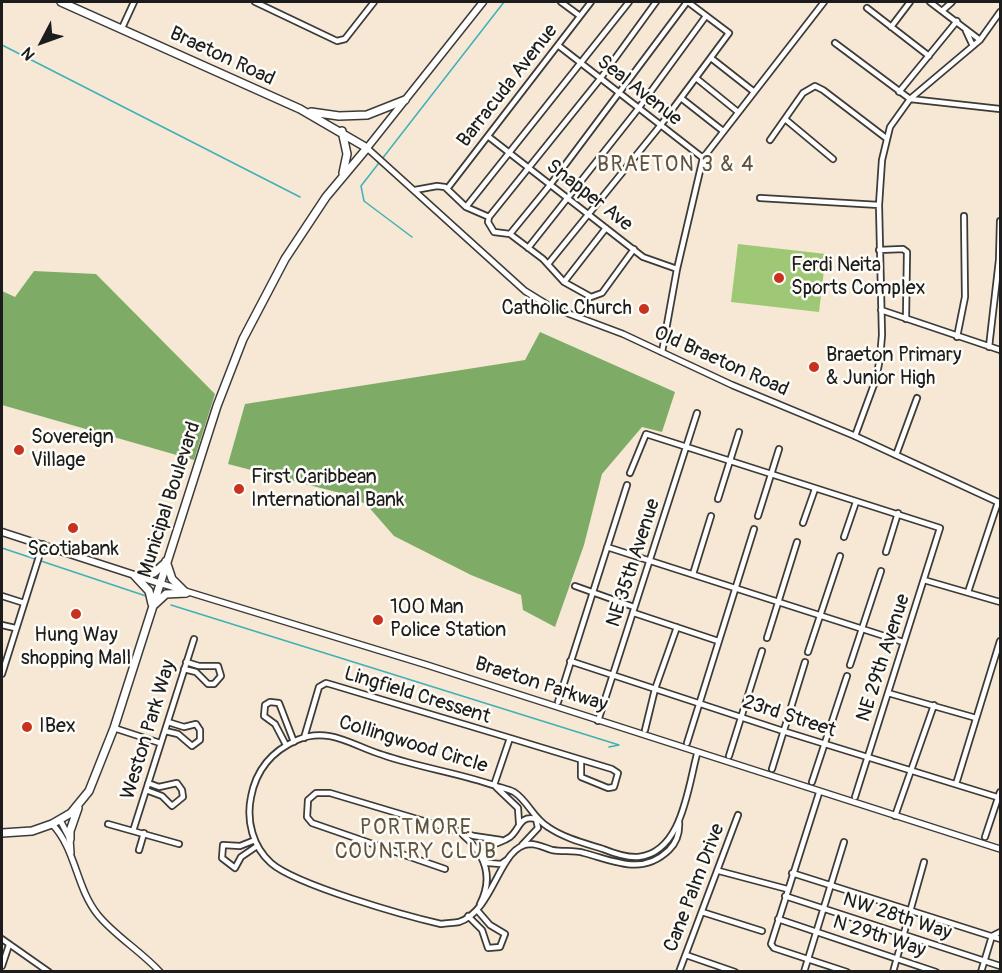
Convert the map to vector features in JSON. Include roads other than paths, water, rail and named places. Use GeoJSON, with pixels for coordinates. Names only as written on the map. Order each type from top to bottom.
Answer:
{"type":"FeatureCollection","features":[{"type":"Feature","properties":{"kind":"main road","name":"Braeton Road"},"geometry":{"type":"LineString","coordinates":[[61,2],[300,109],[342,131],[370,150]]}},
{"type":"Feature","properties":{"kind":"main road"},"geometry":{"type":"LineString","coordinates":[[370,150],[405,100],[483,2]]}},
{"type":"Feature","properties":{"kind":"main road"},"geometry":{"type":"LineString","coordinates":[[300,109],[328,116],[367,115],[405,100]]}},
{"type":"Feature","properties":{"kind":"main road"},"geometry":{"type":"LineString","coordinates":[[342,131],[347,154],[342,175]]}},
{"type":"Feature","properties":{"kind":"main road","name":"Municipal Boulevard"},"geometry":{"type":"LineString","coordinates":[[2,833],[32,831],[60,820],[78,806],[97,774],[114,728],[221,395],[247,331],[285,259],[342,175],[370,150]]}},
{"type":"Feature","properties":{"kind":"main road","name":"Braeton Parkway"},"geometry":{"type":"LineString","coordinates":[[2,532],[159,583]]}},
{"type":"Feature","properties":{"kind":"main road"},"geometry":{"type":"LineString","coordinates":[[135,576],[154,573],[166,561],[172,579],[186,593]]}},
{"type":"Feature","properties":{"kind":"main road"},"geometry":{"type":"LineString","coordinates":[[135,576],[149,591],[153,606],[166,594],[186,593]]}},
{"type":"Feature","properties":{"kind":"main road"},"geometry":{"type":"LineString","coordinates":[[70,839],[70,831],[78,806]]}},
{"type":"Feature","properties":{"kind":"street"},"geometry":{"type":"LineString","coordinates":[[122,28],[134,2]]}},
{"type":"Feature","properties":{"kind":"street"},"geometry":{"type":"LineString","coordinates":[[255,2],[337,41],[345,39],[374,2]]}},
{"type":"Feature","properties":{"kind":"street"},"geometry":{"type":"LineString","coordinates":[[561,2],[580,16]]}},
{"type":"Feature","properties":{"kind":"street","name":"Barracuda Avenue"},"geometry":{"type":"LineString","coordinates":[[447,189],[591,2]]}},
{"type":"Feature","properties":{"kind":"street"},"geometry":{"type":"LineString","coordinates":[[466,207],[629,2]]}},
{"type":"Feature","properties":{"kind":"street"},"geometry":{"type":"LineString","coordinates":[[634,249],[598,296],[586,296],[564,282],[548,264],[510,234],[494,232],[488,222],[489,217],[530,170],[656,2]]}},
{"type":"Feature","properties":{"kind":"street"},"geometry":{"type":"LineString","coordinates":[[510,234],[550,185],[688,2],[729,33],[660,126],[587,213],[548,264]]}},
{"type":"Feature","properties":{"kind":"street"},"geometry":{"type":"LineString","coordinates":[[662,352],[677,269],[702,158],[824,2]]}},
{"type":"Feature","properties":{"kind":"street"},"geometry":{"type":"LineString","coordinates":[[891,27],[910,2]]}},
{"type":"Feature","properties":{"kind":"street"},"geometry":{"type":"LineString","coordinates":[[930,2],[980,40]]}},
{"type":"Feature","properties":{"kind":"street"},"geometry":{"type":"LineString","coordinates":[[942,10],[952,2]]}},
{"type":"Feature","properties":{"kind":"street"},"geometry":{"type":"LineString","coordinates":[[867,8],[929,56]]}},
{"type":"Feature","properties":{"kind":"street"},"geometry":{"type":"LineString","coordinates":[[855,436],[876,379],[882,336],[879,205],[886,138],[898,113],[910,99],[980,40],[1000,12]]}},
{"type":"Feature","properties":{"kind":"street"},"geometry":{"type":"LineString","coordinates":[[528,248],[638,110],[706,16]]}},
{"type":"Feature","properties":{"kind":"street"},"geometry":{"type":"LineString","coordinates":[[899,92],[957,21]]}},
{"type":"Feature","properties":{"kind":"street"},"geometry":{"type":"LineString","coordinates":[[965,28],[973,46]]}},
{"type":"Feature","properties":{"kind":"street"},"geometry":{"type":"LineString","coordinates":[[835,43],[910,99],[1000,109]]}},
{"type":"Feature","properties":{"kind":"street","name":"Seal Avenue"},"geometry":{"type":"LineString","coordinates":[[559,46],[702,158]]}},
{"type":"Feature","properties":{"kind":"street"},"geometry":{"type":"LineString","coordinates":[[711,58],[753,91]]}},
{"type":"Feature","properties":{"kind":"street"},"geometry":{"type":"LineString","coordinates":[[696,78],[738,112]]}},
{"type":"Feature","properties":{"kind":"street"},"geometry":{"type":"LineString","coordinates":[[770,140],[803,93],[815,86],[886,138]]}},
{"type":"Feature","properties":{"kind":"street"},"geometry":{"type":"LineString","coordinates":[[681,98],[723,131]]}},
{"type":"Feature","properties":{"kind":"street"},"geometry":{"type":"LineString","coordinates":[[785,119],[833,159]]}},
{"type":"Feature","properties":{"kind":"street","name":"Snapper Ave"},"geometry":{"type":"LineString","coordinates":[[489,137],[634,249],[654,263],[677,269]]}},
{"type":"Feature","properties":{"kind":"street","name":"Old Braeton Road"},"geometry":{"type":"LineString","coordinates":[[370,150],[525,291],[551,307],[623,334],[999,502]]}},
{"type":"Feature","properties":{"kind":"street"},"geometry":{"type":"LineString","coordinates":[[415,190],[437,186],[447,189],[466,207],[489,217]]}},
{"type":"Feature","properties":{"kind":"street"},"geometry":{"type":"LineString","coordinates":[[760,198],[879,205]]}},
{"type":"Feature","properties":{"kind":"street"},"geometry":{"type":"LineString","coordinates":[[957,337],[965,297],[964,216]]}},
{"type":"Feature","properties":{"kind":"street"},"geometry":{"type":"LineString","coordinates":[[990,347],[999,260],[1000,221]]}},
{"type":"Feature","properties":{"kind":"street"},"geometry":{"type":"LineString","coordinates":[[564,282],[606,228]]}},
{"type":"Feature","properties":{"kind":"street"},"geometry":{"type":"LineString","coordinates":[[879,250],[903,249],[907,252],[906,319]]}},
{"type":"Feature","properties":{"kind":"street"},"geometry":{"type":"LineString","coordinates":[[881,310],[1000,350]]}},
{"type":"Feature","properties":{"kind":"street"},"geometry":{"type":"LineString","coordinates":[[896,455],[917,398]]}},
{"type":"Feature","properties":{"kind":"street","name":"NE 35th Avenue"},"geometry":{"type":"LineString","coordinates":[[598,721],[697,413]]}},
{"type":"Feature","properties":{"kind":"street"},"geometry":{"type":"LineString","coordinates":[[718,499],[739,432]]}},
{"type":"Feature","properties":{"kind":"street"},"geometry":{"type":"LineString","coordinates":[[630,474],[646,434],[730,459],[815,489],[898,513],[886,552]]}},
{"type":"Feature","properties":{"kind":"street"},"geometry":{"type":"LineString","coordinates":[[758,516],[780,449]]}},
{"type":"Feature","properties":{"kind":"street"},"geometry":{"type":"LineString","coordinates":[[558,702],[627,485]]}},
{"type":"Feature","properties":{"kind":"street"},"geometry":{"type":"LineString","coordinates":[[803,523],[815,489]]}},
{"type":"Feature","properties":{"kind":"street"},"geometry":{"type":"LineString","coordinates":[[844,537],[856,502]]}},
{"type":"Feature","properties":{"kind":"street"},"geometry":{"type":"LineString","coordinates":[[968,592],[999,502]]}},
{"type":"Feature","properties":{"kind":"street","name":"NE 29th Avenue"},"geometry":{"type":"LineString","coordinates":[[855,797],[940,528],[898,513]]}},
{"type":"Feature","properties":{"kind":"street"},"geometry":{"type":"LineString","coordinates":[[693,574],[711,516]]}},
{"type":"Feature","properties":{"kind":"street"},"geometry":{"type":"LineString","coordinates":[[687,743],[754,529]]}},
{"type":"Feature","properties":{"kind":"street"},"geometry":{"type":"LineString","coordinates":[[767,638],[797,542]]}},
{"type":"Feature","properties":{"kind":"street"},"geometry":{"type":"LineString","coordinates":[[2,674],[43,544]]}},
{"type":"Feature","properties":{"kind":"street"},"geometry":{"type":"LineString","coordinates":[[607,547],[903,642]]}},
{"type":"Feature","properties":{"kind":"street"},"geometry":{"type":"LineString","coordinates":[[808,652],[840,556]]}},
{"type":"Feature","properties":{"kind":"street"},"geometry":{"type":"LineString","coordinates":[[850,665],[881,571]]}},
{"type":"Feature","properties":{"kind":"street"},"geometry":{"type":"LineString","coordinates":[[924,580],[1000,602]]}},
{"type":"Feature","properties":{"kind":"street","name":"Braeton Parkway"},"geometry":{"type":"LineString","coordinates":[[159,583],[1000,849]]}},
{"type":"Feature","properties":{"kind":"street"},"geometry":{"type":"LineString","coordinates":[[575,586],[634,607]]}},
{"type":"Feature","properties":{"kind":"street"},"geometry":{"type":"LineString","coordinates":[[2,596],[24,603]]}},
{"type":"Feature","properties":{"kind":"street"},"geometry":{"type":"LineString","coordinates":[[634,614],[718,642]]}},
{"type":"Feature","properties":{"kind":"street"},"geometry":{"type":"LineString","coordinates":[[2,625],[15,628]]}},
{"type":"Feature","properties":{"kind":"street"},"geometry":{"type":"LineString","coordinates":[[645,730],[655,689],[677,627]]}},
{"type":"Feature","properties":{"kind":"street","name":"Weston Park Way"},"geometry":{"type":"LineString","coordinates":[[133,831],[194,639]]}},
{"type":"Feature","properties":{"kind":"street"},"geometry":{"type":"LineString","coordinates":[[956,784],[1000,641]]}},
{"type":"Feature","properties":{"kind":"street"},"geometry":{"type":"LineString","coordinates":[[2,648],[9,650]]}},
{"type":"Feature","properties":{"kind":"street"},"geometry":{"type":"LineString","coordinates":[[729,756],[762,651]]}},
{"type":"Feature","properties":{"kind":"street","name":"23rd Street"},"geometry":{"type":"LineString","coordinates":[[570,661],[783,732],[1000,796]]}},
{"type":"Feature","properties":{"kind":"street"},"geometry":{"type":"LineString","coordinates":[[184,669],[196,672],[208,684],[214,684],[221,676],[218,666],[211,664],[199,666],[186,662]]}},
{"type":"Feature","properties":{"kind":"street"},"geometry":{"type":"LineString","coordinates":[[772,769],[805,662]]}},
{"type":"Feature","properties":{"kind":"street"},"geometry":{"type":"LineString","coordinates":[[992,669],[1000,672]]}},
{"type":"Feature","properties":{"kind":"street"},"geometry":{"type":"LineString","coordinates":[[812,782],[847,676]]}},
{"type":"Feature","properties":{"kind":"street","name":"Lingfield Cressent"},"geometry":{"type":"LineString","coordinates":[[304,738],[315,696],[319,687],[326,683],[510,738],[494,785]]}},
{"type":"Feature","properties":{"kind":"street"},"geometry":{"type":"LineString","coordinates":[[888,693],[976,718]]}},
{"type":"Feature","properties":{"kind":"street"},"geometry":{"type":"LineString","coordinates":[[286,746],[275,724],[264,716],[265,705],[270,702],[279,703],[294,742]]}},
{"type":"Feature","properties":{"kind":"street"},"geometry":{"type":"LineString","coordinates":[[896,816],[934,705]]}},
{"type":"Feature","properties":{"kind":"street"},"geometry":{"type":"LineString","coordinates":[[165,730],[178,734],[192,746],[200,740],[200,730],[196,724],[184,727],[168,722]]}},
{"type":"Feature","properties":{"kind":"street"},"geometry":{"type":"LineString","coordinates":[[114,728],[160,743]]}},
{"type":"Feature","properties":{"kind":"street","name":"Collingwood Circle"},"geometry":{"type":"LineString","coordinates":[[536,819],[535,833],[511,852],[486,900],[477,910],[460,921],[441,924],[295,878],[272,863],[257,846],[248,809],[252,790],[269,759],[294,742],[324,735],[343,738],[381,755],[464,775],[514,792],[527,804],[536,819],[559,833],[632,857],[645,856],[661,847],[679,821]]}},
{"type":"Feature","properties":{"kind":"street"},"geometry":{"type":"LineString","coordinates":[[510,738],[581,760],[618,773],[614,787],[608,788],[580,777],[581,760]]}},
{"type":"Feature","properties":{"kind":"street"},"geometry":{"type":"LineString","coordinates":[[521,846],[538,845],[563,852],[580,852],[626,865],[643,866],[659,858],[672,847],[679,835],[679,821],[697,754]]}},
{"type":"Feature","properties":{"kind":"street"},"geometry":{"type":"LineString","coordinates":[[146,790],[162,796],[172,806],[183,797],[182,790],[177,783],[159,787],[148,783]]}},
{"type":"Feature","properties":{"kind":"street","name":"Collingwood Circle"},"geometry":{"type":"LineString","coordinates":[[494,785],[518,808],[519,823]]}},
{"type":"Feature","properties":{"kind":"street"},"geometry":{"type":"LineString","coordinates":[[445,869],[312,824],[307,817],[308,800],[316,793],[330,793],[461,833],[501,840]]}},
{"type":"Feature","properties":{"kind":"street"},"geometry":{"type":"LineString","coordinates":[[819,793],[787,889],[772,946],[847,972]]}},
{"type":"Feature","properties":{"kind":"street"},"geometry":{"type":"LineString","coordinates":[[985,837],[1000,796]]}},
{"type":"Feature","properties":{"kind":"street","name":"Cane Palm Drive"},"geometry":{"type":"LineString","coordinates":[[679,972],[719,871],[738,815]]}},
{"type":"Feature","properties":{"kind":"street"},"geometry":{"type":"LineString","coordinates":[[468,916],[482,930],[488,948],[500,947],[505,934],[490,926],[477,910],[487,883],[483,858],[490,845],[511,836],[519,823],[530,818],[536,819]]}},
{"type":"Feature","properties":{"kind":"street"},"geometry":{"type":"LineString","coordinates":[[60,820],[70,839],[71,855]]}},
{"type":"Feature","properties":{"kind":"street"},"geometry":{"type":"LineString","coordinates":[[52,824],[71,855],[82,884],[99,916],[160,972]]}},
{"type":"Feature","properties":{"kind":"street"},"geometry":{"type":"LineString","coordinates":[[108,824],[179,844]]}},
{"type":"Feature","properties":{"kind":"street"},"geometry":{"type":"LineString","coordinates":[[139,850],[144,833]]}},
{"type":"Feature","properties":{"kind":"street"},"geometry":{"type":"LineString","coordinates":[[461,833],[488,863],[508,859]]}},
{"type":"Feature","properties":{"kind":"street"},"geometry":{"type":"LineString","coordinates":[[255,840],[240,846],[223,845],[222,858],[235,868],[241,857],[257,846]]}},
{"type":"Feature","properties":{"kind":"street"},"geometry":{"type":"LineString","coordinates":[[804,972],[844,842]]}},
{"type":"Feature","properties":{"kind":"street"},"geometry":{"type":"LineString","coordinates":[[893,972],[924,862]]}},
{"type":"Feature","properties":{"kind":"street"},"geometry":{"type":"LineString","coordinates":[[719,871],[787,889]]}},
{"type":"Feature","properties":{"kind":"street"},"geometry":{"type":"LineString","coordinates":[[792,873],[1000,939]]}},
{"type":"Feature","properties":{"kind":"street","name":"NW 28th Way"},"geometry":{"type":"LineString","coordinates":[[785,896],[1000,966]]}},
{"type":"Feature","properties":{"kind":"street"},"geometry":{"type":"LineString","coordinates":[[702,912],[762,931]]}},
{"type":"Feature","properties":{"kind":"street","name":"N 29th Way"},"geometry":{"type":"LineString","coordinates":[[778,919],[936,972]]}},
{"type":"Feature","properties":{"kind":"street"},"geometry":{"type":"LineString","coordinates":[[981,972],[992,936],[1000,932]]}},
{"type":"Feature","properties":{"kind":"street"},"geometry":{"type":"LineString","coordinates":[[2,939],[46,970]]}},
{"type":"Feature","properties":{"kind":"street"},"geometry":{"type":"LineString","coordinates":[[2,966],[9,945]]}},
{"type":"Feature","properties":{"kind":"street"},"geometry":{"type":"LineString","coordinates":[[686,955],[735,972]]}},
{"type":"Feature","properties":{"kind":"waterway"},"geometry":{"type":"LineString","coordinates":[[412,237],[364,201],[361,186],[504,2]]}},
{"type":"Feature","properties":{"kind":"waterway"},"geometry":{"type":"LineString","coordinates":[[2,45],[300,197]]}},
{"type":"Feature","properties":{"kind":"waterway"},"geometry":{"type":"LineString","coordinates":[[2,548],[146,596]]}},
{"type":"Feature","properties":{"kind":"waterway"},"geometry":{"type":"LineString","coordinates":[[171,605],[619,745],[609,747]]}},
{"type":"Feature","properties":{"kind":"place","name":"Ferdi Neita Sports Complex"},"geometry":{"type":"Point","coordinates":[779,278]}},
{"type":"Feature","properties":{"kind":"place","name":"Catholic Church"},"geometry":{"type":"Point","coordinates":[644,309]}},
{"type":"Feature","properties":{"kind":"place","name":"Braeton Primary & Junior High"},"geometry":{"type":"Point","coordinates":[814,367]}},
{"type":"Feature","properties":{"kind":"place","name":"Sovereign Village"},"geometry":{"type":"Point","coordinates":[19,450]}},
{"type":"Feature","properties":{"kind":"place","name":"First Caribbean International Bank"},"geometry":{"type":"Point","coordinates":[239,489]}},
{"type":"Feature","properties":{"kind":"place","name":"Scotiabank"},"geometry":{"type":"Point","coordinates":[73,528]}},
{"type":"Feature","properties":{"kind":"place","name":"Hung Way shopping Mall"},"geometry":{"type":"Point","coordinates":[76,614]}},
{"type":"Feature","properties":{"kind":"place","name":"100 Man Police Station"},"geometry":{"type":"Point","coordinates":[378,620]}},
{"type":"Feature","properties":{"kind":"place","name":"IBex"},"geometry":{"type":"Point","coordinates":[27,727]}},
{"type":"Feature","properties":{"kind":"district","name":"BRAETON 3 & 4"},"geometry":{"type":"Point","coordinates":[676,166]}},
{"type":"Feature","properties":{"kind":"district","name":"PORTMORE COUNTRY CLUB"},"geometry":{"type":"Point","coordinates":[416,841]}}]}
